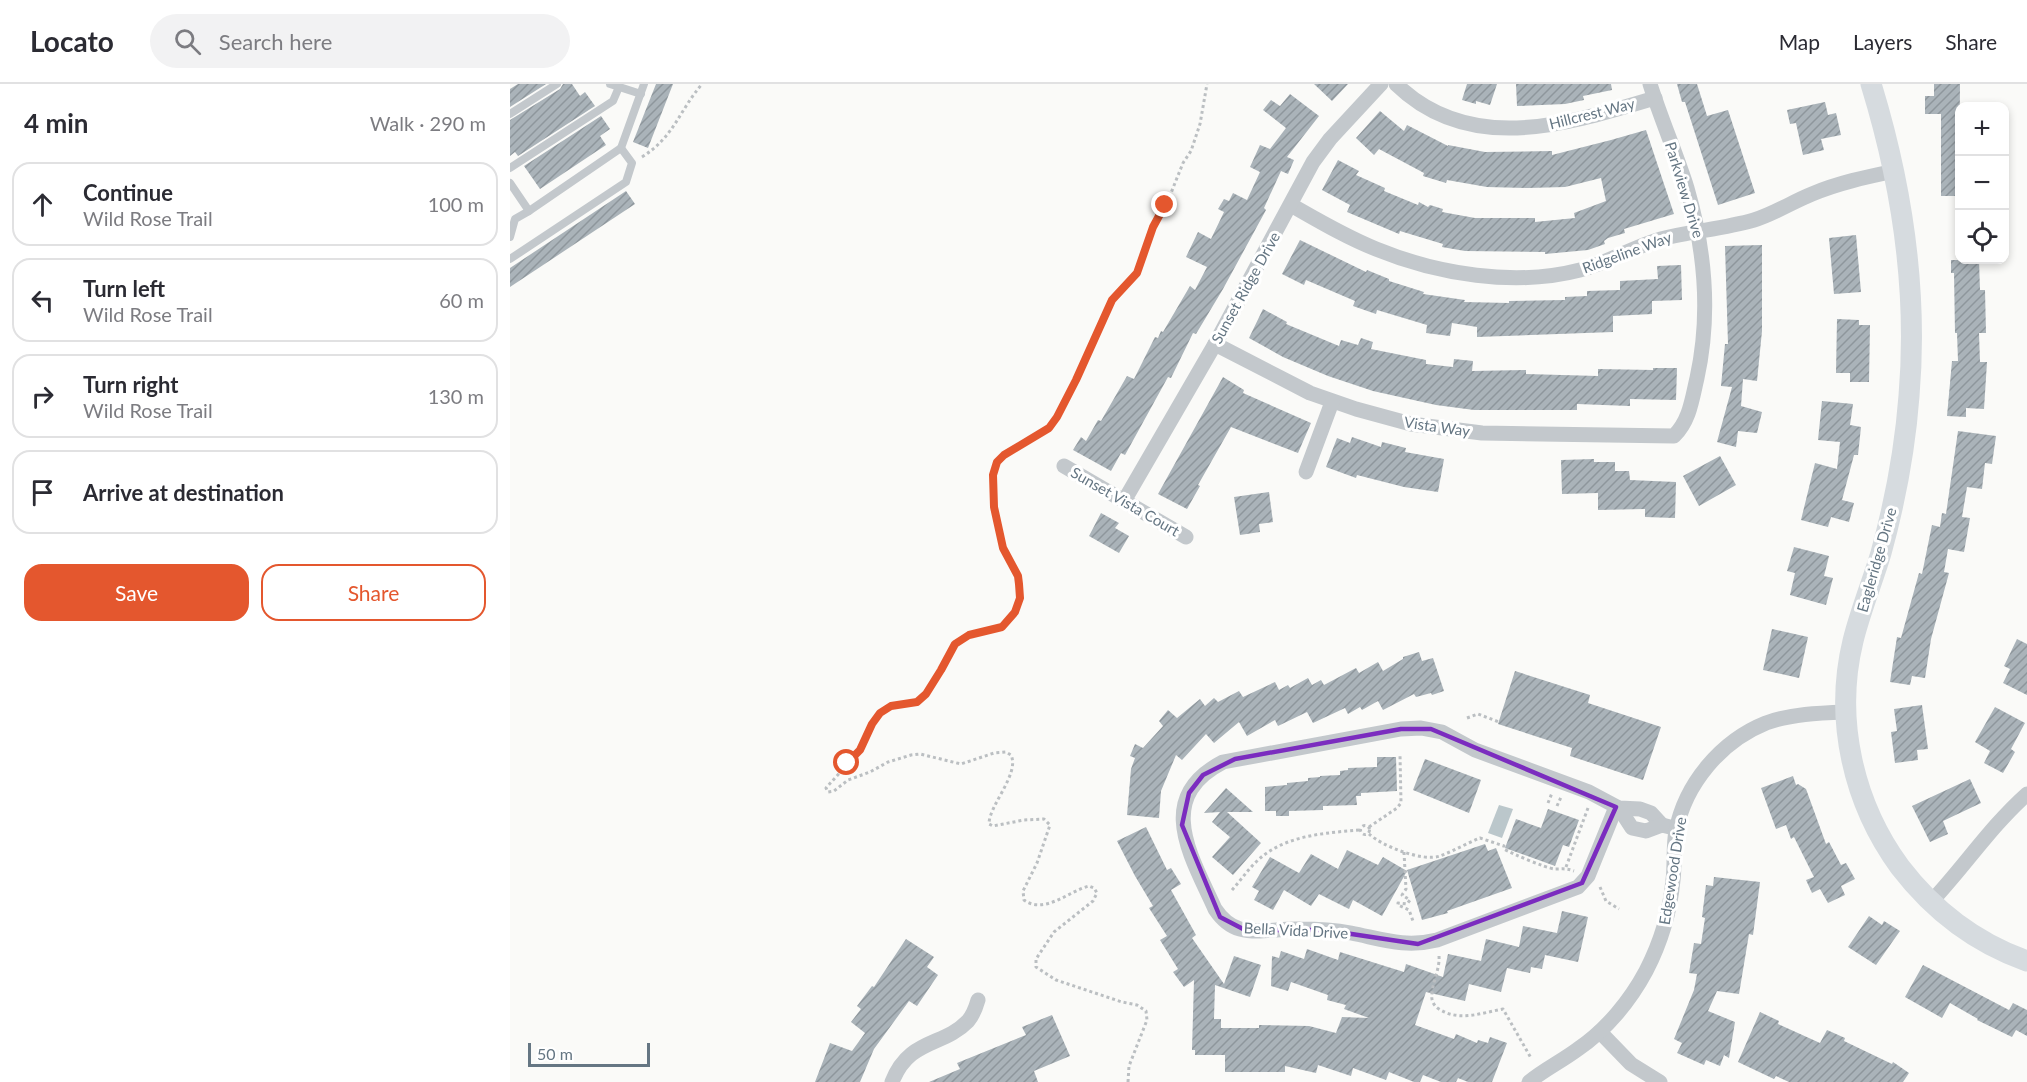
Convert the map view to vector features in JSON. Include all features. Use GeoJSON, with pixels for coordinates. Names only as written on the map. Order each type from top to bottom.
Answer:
{"type":"FeatureCollection","features":[{"type":"Feature","properties":{"kind":"main road","name":"Eagleridge Drive"},"geometry":{"type":"LineString","coordinates":[[1871,84],[1895,171],[1906,244],[1911,325],[1909,396],[1897,483],[1881,553],[1853,641],[1849,664],[1846,712],[1850,752],[1867,810],[1885,846],[1910,880],[1930,902],[1970,934],[1999,950],[2027,961]]}},
{"type":"Feature","properties":{"kind":"street","name":"Sunset Ridge Drive"},"geometry":{"type":"LineString","coordinates":[[1124,501],[1215,344],[1321,150],[1380,84]]}},
{"type":"Feature","properties":{"kind":"street","name":"Hillcrest Way"},"geometry":{"type":"LineString","coordinates":[[1396,84],[1421,105],[1447,118],[1462,124],[1497,128],[1567,123],[1652,91]]}},
{"type":"Feature","properties":{"kind":"street","name":"Parkview Drive"},"geometry":{"type":"LineString","coordinates":[[1652,91],[1686,185],[1698,231],[1705,294],[1703,345],[1691,409],[1682,428],[1674,436]]}},
{"type":"Feature","properties":{"kind":"street","name":"Ridgeline Way"},"geometry":{"type":"LineString","coordinates":[[1291,205],[1355,240],[1399,257],[1449,271],[1512,277],[1553,275],[1579,271],[1644,244],[1755,220],[1830,187],[1895,171]]}},
{"type":"Feature","properties":{"kind":"street","name":"Vista Way"},"geometry":{"type":"LineString","coordinates":[[1215,344],[1288,383],[1332,402],[1410,424],[1501,434],[1674,436]]}},
{"type":"Feature","properties":{"kind":"street"},"geometry":{"type":"LineString","coordinates":[[1306,472],[1332,402]]}},
{"type":"Feature","properties":{"kind":"street","name":"Sunset Vista Court"},"geometry":{"type":"LineString","coordinates":[[1064,466],[1186,537]]}},
{"type":"Feature","properties":{"kind":"street","name":"Edgewood Drive"},"geometry":{"type":"LineString","coordinates":[[1529,1082],[1600,1032],[1636,989],[1656,951],[1663,932],[1671,895],[1670,827],[1682,811],[1695,782],[1706,767],[1732,742],[1766,723],[1807,714],[1846,712]]}},
{"type":"Feature","properties":{"kind":"street","name":"Bella Vida Drive"},"geometry":{"type":"LineString","coordinates":[[1617,808],[1588,876],[1578,887],[1437,940],[1418,944],[1400,944],[1325,930],[1245,930],[1234,927],[1215,909],[1188,846],[1182,825],[1185,804],[1195,784],[1212,768],[1223,762],[1411,728],[1431,729],[1452,736],[1475,750],[1589,792],[1617,808],[1632,828],[1646,831],[1670,827]]}},
{"type":"Feature","properties":{"kind":"street"},"geometry":{"type":"LineString","coordinates":[[1930,902],[1963,867],[2015,804],[2027,794]]}},
{"type":"Feature","properties":{"kind":"street"},"geometry":{"type":"LineString","coordinates":[[892,1082],[902,1064],[912,1053],[958,1029],[969,1020],[978,1000]]}},
{"type":"Feature","properties":{"kind":"street"},"geometry":{"type":"LineString","coordinates":[[1600,1032],[1631,1064],[1659,1082]]}},
{"type":"Feature","properties":{"kind":"lane"},"geometry":{"type":"LineString","coordinates":[[510,114],[557,84]]}},
{"type":"Feature","properties":{"kind":"lane"},"geometry":{"type":"LineString","coordinates":[[610,84],[640,94]]}},
{"type":"Feature","properties":{"kind":"lane"},"geometry":{"type":"LineString","coordinates":[[510,237],[515,219],[621,148],[644,84]]}},
{"type":"Feature","properties":{"kind":"lane"},"geometry":{"type":"LineString","coordinates":[[510,168],[613,101],[618,87]]}},
{"type":"Feature","properties":{"kind":"lane"},"geometry":{"type":"LineString","coordinates":[[510,259],[626,182],[632,163],[621,148]]}},
{"type":"Feature","properties":{"kind":"lane"},"geometry":{"type":"LineString","coordinates":[[510,183],[529,211]]}},
{"type":"Feature","properties":{"kind":"path"},"geometry":{"type":"LineString","coordinates":[[642,158],[660,145],[702,84]]}},
{"type":"Feature","properties":{"kind":"path"},"geometry":{"type":"LineString","coordinates":[[1128,1082],[1129,1066],[1148,1017],[1146,1011],[1137,1005],[1056,981],[1036,966],[1036,959],[1054,932],[1093,901],[1096,893],[1094,888],[1089,886],[1059,900],[1046,903],[1031,904],[1024,900],[1022,894],[1040,856],[1050,825],[1044,819],[993,826],[989,824],[989,818],[1004,789],[1013,762],[1011,755],[1006,752],[994,753],[961,764],[920,754],[912,755],[888,762],[848,780],[834,791],[828,792],[826,788],[860,750],[872,724],[880,713],[891,706],[917,702],[937,678],[955,644],[969,635],[1002,627],[1015,612],[1020,598],[1018,576],[1003,548],[994,507],[993,475],[997,462],[1004,455],[1049,428],[1067,399],[1112,300],[1137,273],[1153,227],[1191,151],[1200,124],[1207,84]]}},
{"type":"Feature","properties":{"kind":"path"},"geometry":{"type":"LineString","coordinates":[[1467,717],[1478,714],[1499,722]]}},
{"type":"Feature","properties":{"kind":"path"},"geometry":{"type":"LineString","coordinates":[[1232,890],[1257,861],[1274,849],[1316,833],[1360,830],[1363,826],[1369,827],[1397,808],[1401,803],[1400,755]]}},
{"type":"Feature","properties":{"kind":"path"},"geometry":{"type":"LineString","coordinates":[[1566,867],[1589,806]]}},
{"type":"Feature","properties":{"kind":"path"},"geometry":{"type":"LineString","coordinates":[[1369,827],[1369,834]]}},
{"type":"Feature","properties":{"kind":"path"},"geometry":{"type":"LineString","coordinates":[[1360,830],[1365,835],[1369,834],[1404,852],[1430,857],[1440,856],[1480,838],[1504,846],[1504,849],[1511,853],[1554,869],[1566,867],[1579,872]]}},
{"type":"Feature","properties":{"kind":"path"},"geometry":{"type":"LineString","coordinates":[[1404,852],[1406,889],[1402,895],[1410,900],[1407,904],[1398,903],[1398,905],[1410,910],[1413,921]]}},
{"type":"Feature","properties":{"kind":"path"},"geometry":{"type":"LineString","coordinates":[[1598,880],[1606,901],[1619,909]]}},
{"type":"Feature","properties":{"kind":"path"},"geometry":{"type":"LineString","coordinates":[[1438,951],[1440,960],[1432,993],[1435,1006],[1447,1015],[1459,1017],[1503,1009],[1531,1058]]}},
{"type":"Feature","properties":{"kind":"highlighted area"},"geometry":{"type":"Polygon","coordinates":[[[1401,729],[1431,729],[1616,807],[1582,883],[1418,944],[1325,930],[1245,930],[1220,917],[1182,825],[1189,793],[1203,775],[1235,759],[1401,729]]]}},
{"type":"Feature","properties":{"kind":"shaded area"},"geometry":{"type":"Polygon","coordinates":[[[1499,805],[1513,809],[1502,838],[1488,833],[1499,805]]]}},
{"type":"Feature","properties":{"kind":"building"},"geometry":{"type":"Polygon","coordinates":[[[518,84],[546,84],[510,107],[510,89],[518,84]]]}},
{"type":"Feature","properties":{"kind":"building"},"geometry":{"type":"Polygon","coordinates":[[[563,84],[572,84],[580,96],[585,92],[595,106],[518,156],[515,152],[510,156],[510,120],[560,89],[563,84]]]}},
{"type":"Feature","properties":{"kind":"building"},"geometry":{"type":"Polygon","coordinates":[[[656,84],[673,84],[648,148],[633,142],[656,84]]]}},
{"type":"Feature","properties":{"kind":"building"},"geometry":{"type":"Polygon","coordinates":[[[1314,84],[1348,84],[1332,101],[1314,84]]]}},
{"type":"Feature","properties":{"kind":"building"},"geometry":{"type":"Polygon","coordinates":[[[1467,84],[1497,84],[1490,105],[1462,100],[1467,84]]]}},
{"type":"Feature","properties":{"kind":"building"},"geometry":{"type":"Polygon","coordinates":[[[1516,84],[1611,84],[1612,90],[1583,96],[1584,100],[1565,104],[1517,106],[1516,84]]]}},
{"type":"Feature","properties":{"kind":"building"},"geometry":{"type":"Polygon","coordinates":[[[1677,84],[1697,84],[1707,116],[1728,110],[1755,193],[1718,205],[1685,102],[1682,102],[1677,84]]]}},
{"type":"Feature","properties":{"kind":"building"},"geometry":{"type":"Polygon","coordinates":[[[1934,84],[1960,84],[1960,102],[1955,102],[1955,196],[1941,196],[1941,114],[1925,114],[1925,96],[1934,96],[1934,84]]]}},
{"type":"Feature","properties":{"kind":"building"},"geometry":{"type":"Polygon","coordinates":[[[1290,94],[1319,116],[1287,157],[1294,160],[1288,174],[1281,171],[1264,208],[1266,210],[1223,289],[1196,334],[1193,333],[1171,378],[1168,377],[1125,455],[1121,453],[1111,471],[1073,450],[1081,437],[1086,441],[1098,420],[1101,421],[1127,376],[1134,379],[1155,337],[1158,338],[1161,331],[1163,332],[1190,286],[1195,290],[1207,267],[1186,257],[1198,232],[1211,239],[1224,212],[1218,209],[1224,199],[1229,201],[1233,193],[1247,200],[1260,172],[1250,167],[1260,145],[1270,149],[1286,128],[1263,110],[1271,100],[1280,106],[1290,94]]]}},
{"type":"Feature","properties":{"kind":"building"},"geometry":{"type":"Polygon","coordinates":[[[1825,102],[1828,115],[1836,113],[1841,135],[1821,139],[1824,150],[1803,155],[1796,123],[1790,124],[1787,110],[1825,102]]]}},
{"type":"Feature","properties":{"kind":"building"},"geometry":{"type":"Polygon","coordinates":[[[1380,111],[1404,131],[1407,125],[1448,146],[1485,152],[1552,151],[1552,155],[1646,130],[1674,214],[1624,229],[1625,233],[1608,238],[1604,241],[1605,244],[1588,250],[1545,254],[1545,252],[1465,251],[1442,247],[1443,244],[1400,231],[1399,234],[1347,212],[1350,205],[1322,190],[1338,160],[1359,171],[1356,175],[1385,188],[1384,191],[1418,205],[1419,202],[1428,207],[1430,205],[1443,209],[1442,212],[1475,218],[1535,218],[1535,222],[1575,218],[1574,213],[1606,201],[1601,178],[1565,187],[1528,188],[1487,187],[1447,180],[1446,183],[1423,176],[1424,173],[1379,149],[1374,155],[1356,138],[1380,111]]]}},
{"type":"Feature","properties":{"kind":"building"},"geometry":{"type":"Polygon","coordinates":[[[601,116],[610,129],[600,136],[606,145],[540,189],[524,166],[601,116]]]}},
{"type":"Feature","properties":{"kind":"building"},"geometry":{"type":"Polygon","coordinates":[[[626,191],[635,204],[510,287],[510,268],[626,191]]]}},
{"type":"Feature","properties":{"kind":"building"},"geometry":{"type":"Polygon","coordinates":[[[1856,235],[1861,292],[1834,294],[1829,238],[1856,235]]]}},
{"type":"Feature","properties":{"kind":"building"},"geometry":{"type":"Polygon","coordinates":[[[1300,240],[1366,272],[1367,270],[1389,281],[1424,292],[1423,294],[1465,300],[1464,302],[1509,303],[1509,301],[1565,300],[1565,297],[1587,296],[1587,291],[1620,290],[1620,281],[1658,279],[1657,266],[1681,265],[1682,300],[1652,301],[1652,314],[1613,316],[1613,332],[1477,337],[1477,327],[1452,323],[1450,336],[1426,333],[1427,325],[1377,310],[1376,314],[1353,306],[1355,301],[1306,280],[1304,285],[1282,274],[1300,240]]]}},
{"type":"Feature","properties":{"kind":"building"},"geometry":{"type":"Polygon","coordinates":[[[1762,245],[1762,331],[1757,381],[1743,379],[1741,406],[1762,412],[1757,433],[1738,431],[1736,447],[1717,442],[1732,387],[1721,386],[1725,344],[1728,344],[1725,246],[1762,245]]]}},
{"type":"Feature","properties":{"kind":"building"},"geometry":{"type":"Polygon","coordinates":[[[1951,260],[1955,260],[1955,264],[1979,264],[1980,290],[1985,290],[1986,333],[1979,333],[1980,362],[1987,362],[1984,409],[1966,408],[1966,417],[1947,416],[1952,361],[1958,361],[1954,273],[1951,273],[1951,260]]]}},
{"type":"Feature","properties":{"kind":"building"},"geometry":{"type":"Polygon","coordinates":[[[1263,309],[1287,322],[1286,324],[1339,346],[1341,340],[1358,345],[1361,338],[1373,342],[1371,349],[1426,360],[1426,364],[1453,367],[1454,359],[1473,361],[1472,371],[1526,370],[1526,374],[1598,376],[1598,369],[1677,368],[1676,400],[1630,399],[1630,406],[1577,404],[1577,410],[1474,410],[1436,405],[1373,391],[1328,376],[1283,357],[1249,338],[1263,309]]]}},
{"type":"Feature","properties":{"kind":"building"},"geometry":{"type":"Polygon","coordinates":[[[1837,319],[1859,320],[1859,325],[1870,325],[1869,382],[1850,382],[1850,373],[1836,373],[1837,319]]]}},
{"type":"Feature","properties":{"kind":"building"},"geometry":{"type":"Polygon","coordinates":[[[1223,377],[1244,390],[1243,393],[1311,423],[1298,453],[1231,427],[1187,509],[1158,494],[1223,377]]]}},
{"type":"Feature","properties":{"kind":"building"},"geometry":{"type":"Polygon","coordinates":[[[1822,401],[1853,404],[1850,425],[1861,427],[1858,455],[1854,455],[1842,500],[1854,503],[1849,522],[1831,517],[1828,527],[1801,520],[1815,463],[1837,469],[1840,442],[1818,440],[1822,401]]]}},
{"type":"Feature","properties":{"kind":"building"},"geometry":{"type":"Polygon","coordinates":[[[1958,431],[1996,436],[1992,464],[1985,463],[1982,489],[1967,487],[1962,517],[1970,518],[1964,552],[1948,549],[1944,572],[1949,573],[1931,639],[1925,678],[1912,676],[1910,685],[1890,682],[1897,637],[1901,638],[1919,573],[1922,574],[1932,525],[1940,527],[1942,513],[1946,514],[1958,431]]]}},
{"type":"Feature","properties":{"kind":"building"},"geometry":{"type":"Polygon","coordinates":[[[1352,437],[1381,447],[1382,442],[1406,448],[1405,452],[1444,459],[1438,492],[1404,487],[1357,475],[1356,478],[1326,467],[1337,438],[1350,443],[1352,437]]]}},
{"type":"Feature","properties":{"kind":"building"},"geometry":{"type":"Polygon","coordinates":[[[1720,456],[1736,485],[1699,506],[1683,476],[1720,456]]]}},
{"type":"Feature","properties":{"kind":"building"},"geometry":{"type":"Polygon","coordinates":[[[1594,459],[1594,462],[1615,462],[1615,471],[1629,471],[1630,480],[1676,482],[1675,518],[1645,517],[1645,509],[1598,510],[1598,493],[1562,494],[1561,460],[1594,459]]]}},
{"type":"Feature","properties":{"kind":"building"},"geometry":{"type":"Polygon","coordinates":[[[1269,492],[1273,522],[1259,524],[1260,532],[1240,535],[1234,497],[1269,492]]]}},
{"type":"Feature","properties":{"kind":"building"},"geometry":{"type":"Polygon","coordinates":[[[1101,513],[1119,523],[1115,528],[1129,536],[1119,553],[1089,536],[1101,513]]]}},
{"type":"Feature","properties":{"kind":"building"},"geometry":{"type":"Polygon","coordinates":[[[1794,547],[1829,556],[1824,576],[1833,578],[1826,605],[1790,595],[1795,573],[1787,571],[1794,547]]]}},
{"type":"Feature","properties":{"kind":"building"},"geometry":{"type":"Polygon","coordinates":[[[1772,629],[1808,637],[1799,678],[1763,670],[1772,629]]]}},
{"type":"Feature","properties":{"kind":"building"},"geometry":{"type":"Polygon","coordinates":[[[2017,639],[2027,644],[2027,695],[2003,683],[2010,669],[2004,666],[2017,639]]]}},
{"type":"Feature","properties":{"kind":"building"},"geometry":{"type":"Polygon","coordinates":[[[1419,652],[1422,661],[1433,658],[1444,691],[1416,697],[1414,694],[1383,710],[1378,701],[1362,710],[1360,707],[1348,714],[1345,708],[1313,723],[1307,712],[1278,726],[1275,720],[1247,736],[1239,722],[1214,743],[1206,734],[1182,760],[1176,755],[1161,791],[1159,818],[1127,815],[1131,769],[1135,758],[1130,756],[1135,744],[1143,748],[1163,726],[1159,721],[1168,710],[1177,718],[1200,699],[1205,706],[1214,698],[1218,702],[1239,691],[1243,697],[1275,682],[1279,690],[1288,685],[1290,688],[1308,678],[1312,685],[1321,680],[1324,685],[1356,668],[1359,673],[1378,662],[1383,671],[1403,657],[1419,652]]]}},
{"type":"Feature","properties":{"kind":"building"},"geometry":{"type":"Polygon","coordinates":[[[1515,671],[1590,695],[1588,703],[1661,727],[1643,780],[1570,756],[1572,748],[1498,724],[1515,671]]]}},
{"type":"Feature","properties":{"kind":"building"},"geometry":{"type":"Polygon","coordinates":[[[1922,705],[1928,749],[1917,750],[1918,760],[1895,763],[1891,732],[1897,731],[1894,709],[1922,705]]]}},
{"type":"Feature","properties":{"kind":"building"},"geometry":{"type":"Polygon","coordinates":[[[1995,707],[2025,723],[2011,749],[2015,752],[2003,773],[1984,763],[1990,751],[1975,742],[1995,707]]]}},
{"type":"Feature","properties":{"kind":"building"},"geometry":{"type":"Polygon","coordinates":[[[1377,757],[1396,757],[1397,791],[1361,793],[1361,796],[1356,796],[1357,805],[1323,806],[1323,810],[1289,811],[1289,816],[1276,816],[1276,811],[1265,811],[1265,787],[1308,781],[1308,778],[1320,776],[1340,775],[1340,771],[1348,770],[1348,768],[1377,767],[1377,757]]]}},
{"type":"Feature","properties":{"kind":"building"},"geometry":{"type":"Polygon","coordinates":[[[1425,759],[1481,780],[1469,813],[1413,790],[1425,759]]]}},
{"type":"Feature","properties":{"kind":"building"},"geometry":{"type":"Polygon","coordinates":[[[1793,776],[1796,785],[1806,789],[1826,844],[1829,842],[1841,865],[1846,863],[1855,879],[1841,886],[1845,895],[1828,903],[1820,889],[1812,893],[1806,880],[1814,877],[1794,837],[1791,839],[1786,825],[1776,829],[1761,788],[1793,776]]]}},
{"type":"Feature","properties":{"kind":"building"},"geometry":{"type":"Polygon","coordinates":[[[1970,779],[1981,803],[1943,821],[1948,834],[1930,842],[1912,806],[1970,779]]]}},
{"type":"Feature","properties":{"kind":"building"},"geometry":{"type":"Polygon","coordinates":[[[1226,788],[1253,812],[1227,812],[1261,843],[1233,875],[1212,857],[1230,837],[1212,822],[1220,812],[1204,813],[1226,788]]]}},
{"type":"Feature","properties":{"kind":"building"},"geometry":{"type":"Polygon","coordinates":[[[1548,809],[1579,820],[1569,847],[1563,845],[1555,866],[1505,848],[1516,819],[1541,828],[1548,809]]]}},
{"type":"Feature","properties":{"kind":"building"},"geometry":{"type":"Polygon","coordinates":[[[1146,827],[1167,870],[1171,868],[1181,884],[1171,890],[1196,935],[1192,938],[1224,984],[1234,956],[1261,965],[1250,997],[1215,985],[1214,1019],[1221,1019],[1221,1028],[1259,1028],[1259,1025],[1309,1026],[1336,1033],[1342,1017],[1369,1018],[1344,1009],[1346,1005],[1327,1000],[1328,995],[1291,982],[1288,991],[1271,986],[1272,956],[1279,958],[1281,951],[1304,959],[1307,949],[1338,960],[1340,952],[1404,972],[1406,964],[1443,977],[1448,954],[1481,961],[1486,939],[1519,947],[1523,926],[1557,933],[1562,911],[1588,917],[1578,962],[1545,955],[1542,969],[1531,967],[1530,973],[1507,968],[1501,992],[1469,984],[1465,1001],[1426,992],[1415,1025],[1454,1039],[1456,1034],[1477,1043],[1478,1040],[1488,1043],[1490,1037],[1507,1043],[1492,1082],[1468,1082],[1458,1078],[1456,1082],[1441,1082],[1423,1075],[1420,1082],[1414,1082],[1389,1072],[1386,1080],[1353,1068],[1351,1076],[1318,1065],[1316,1073],[1285,1066],[1285,1072],[1225,1072],[1225,1055],[1195,1055],[1195,1050],[1192,1050],[1194,980],[1184,987],[1173,972],[1178,969],[1160,940],[1167,936],[1149,908],[1153,906],[1117,841],[1146,827]]]}},
{"type":"Feature","properties":{"kind":"building"},"geometry":{"type":"Polygon","coordinates":[[[1485,844],[1488,851],[1496,848],[1512,888],[1447,911],[1448,913],[1422,920],[1407,870],[1485,844]]]}},
{"type":"Feature","properties":{"kind":"building"},"geometry":{"type":"Polygon","coordinates":[[[1347,850],[1378,865],[1383,857],[1407,871],[1382,916],[1353,900],[1349,909],[1319,894],[1311,906],[1284,890],[1273,910],[1254,900],[1259,891],[1252,887],[1270,857],[1299,873],[1311,854],[1338,869],[1347,850]]]}},
{"type":"Feature","properties":{"kind":"building"},"geometry":{"type":"Polygon","coordinates":[[[1714,877],[1760,882],[1753,935],[1749,934],[1739,994],[1717,991],[1708,1011],[1735,1022],[1729,1058],[1724,1055],[1720,1066],[1706,1060],[1704,1065],[1677,1053],[1682,1043],[1674,1039],[1694,990],[1697,974],[1689,973],[1694,943],[1701,944],[1706,885],[1713,886],[1714,877]]]}},
{"type":"Feature","properties":{"kind":"building"},"geometry":{"type":"Polygon","coordinates":[[[1869,916],[1882,925],[1884,921],[1900,931],[1876,965],[1848,947],[1869,916]]]}},
{"type":"Feature","properties":{"kind":"building"},"geometry":{"type":"Polygon","coordinates":[[[906,939],[934,957],[927,967],[938,975],[917,1006],[909,1001],[874,1049],[860,1082],[815,1082],[830,1043],[852,1051],[865,1033],[851,1022],[861,1009],[857,1006],[872,986],[874,987],[906,939]]]}},
{"type":"Feature","properties":{"kind":"building"},"geometry":{"type":"Polygon","coordinates":[[[1923,965],[2009,1010],[2013,1003],[2027,1010],[2027,1036],[2016,1030],[2012,1037],[1977,1020],[1950,1003],[1942,1018],[1905,997],[1923,965]]]}},
{"type":"Feature","properties":{"kind":"building"},"geometry":{"type":"Polygon","coordinates":[[[1760,1012],[1779,1021],[1778,1024],[1820,1043],[1827,1030],[1845,1038],[1844,1041],[1892,1064],[1893,1062],[1909,1073],[1903,1082],[1789,1082],[1776,1076],[1774,1079],[1738,1062],[1760,1012]]]}},
{"type":"Feature","properties":{"kind":"building"},"geometry":{"type":"Polygon","coordinates":[[[1052,1015],[1070,1056],[1034,1071],[1038,1082],[929,1082],[960,1069],[957,1063],[1026,1035],[1022,1027],[1052,1015]]]}},
{"type":"Feature","properties":{"kind":"route"},"geometry":{"type":"LineString","coordinates":[[847,763],[860,750],[872,724],[880,713],[891,706],[917,702],[926,694],[955,644],[969,635],[1002,627],[1015,612],[1020,598],[1018,576],[1003,548],[994,507],[993,475],[997,462],[1032,436],[1049,428],[1057,417],[1106,317],[1112,300],[1137,273],[1153,227],[1165,205]]}}]}
